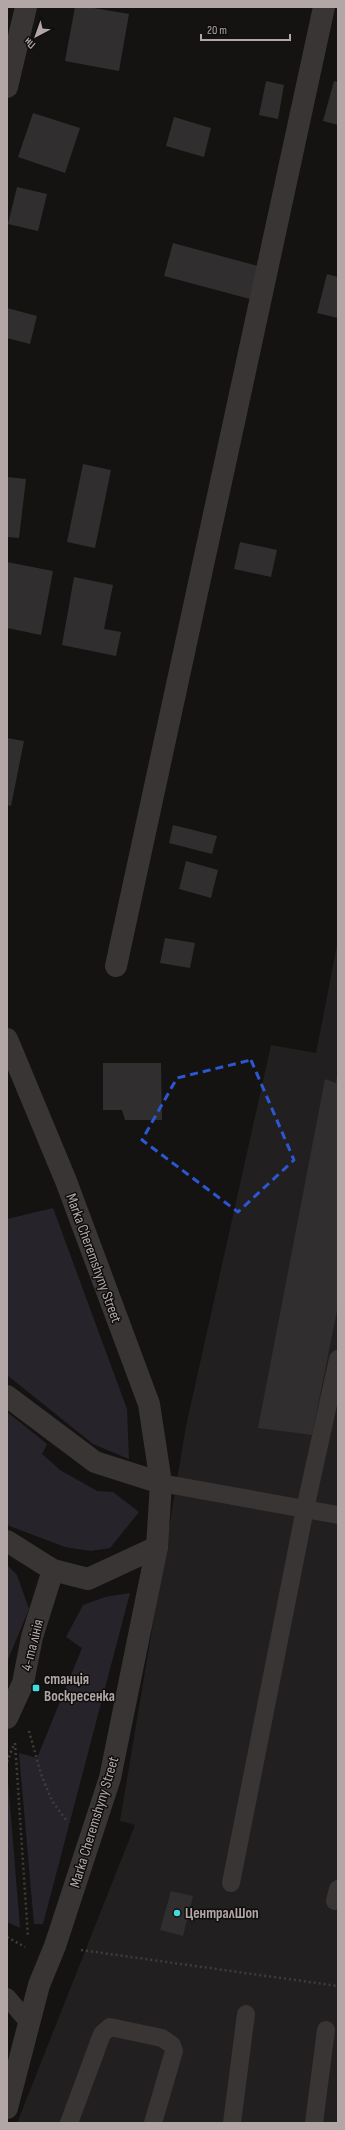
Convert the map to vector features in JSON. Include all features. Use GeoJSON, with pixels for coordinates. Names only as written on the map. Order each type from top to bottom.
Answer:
{"type":"FeatureCollection","features":[{"type":"Feature","properties":{"kind":"street"},"geometry":{"type":"LineString","coordinates":[[7,87],[26,7]]}},
{"type":"Feature","properties":{"kind":"street"},"geometry":{"type":"LineString","coordinates":[[116,966],[324,7]]}},
{"type":"Feature","properties":{"kind":"street","name":"Marka Cheremshyny Street"},"geometry":{"type":"LineString","coordinates":[[7,1039],[66,1181],[149,1404],[161,1483],[157,1547],[110,1778],[55,1946],[39,1985],[7,2108]]}},
{"type":"Feature","properties":{"kind":"street"},"geometry":{"type":"LineString","coordinates":[[7,1396],[95,1462],[161,1483]]}},
{"type":"Feature","properties":{"kind":"street"},"geometry":{"type":"LineString","coordinates":[[7,1541],[53,1570],[88,1579],[157,1547]]}},
{"type":"Feature","properties":{"kind":"street","name":"4-та лінія"},"geometry":{"type":"LineString","coordinates":[[17,1722],[32,1637],[53,1570]]}},
{"type":"Feature","properties":{"kind":"lane"},"geometry":{"type":"LineString","coordinates":[[231,1884],[305,1509],[338,1359]]}},
{"type":"Feature","properties":{"kind":"lane"},"geometry":{"type":"LineString","coordinates":[[161,1483],[338,1515]]}},
{"type":"Feature","properties":{"kind":"lane"},"geometry":{"type":"LineString","coordinates":[[7,1996],[29,2023]]}},
{"type":"Feature","properties":{"kind":"lane"},"geometry":{"type":"LineString","coordinates":[[232,2123],[246,2014]]}},
{"type":"Feature","properties":{"kind":"lane"},"geometry":{"type":"LineString","coordinates":[[69,2123],[102,2034],[110,2027],[162,2038],[172,2045],[174,2051],[153,2123]]}},
{"type":"Feature","properties":{"kind":"lane"},"geometry":{"type":"LineString","coordinates":[[314,2123],[326,2030]]}},
{"type":"Feature","properties":{"kind":"path"},"geometry":{"type":"LineString","coordinates":[[17,1722],[52,1801],[70,1825],[85,1854]]}},
{"type":"Feature","properties":{"kind":"path"},"geometry":{"type":"LineString","coordinates":[[7,1762],[17,1737]]}},
{"type":"Feature","properties":{"kind":"path"},"geometry":{"type":"LineString","coordinates":[[14,1744],[29,1950]]}},
{"type":"Feature","properties":{"kind":"path"},"geometry":{"type":"LineString","coordinates":[[55,1946],[338,1986]]}},
{"type":"Feature","properties":{"kind":"highlighted area"},"geometry":{"type":"Polygon","coordinates":[[[251,1060],[294,1160],[238,1212],[142,1140],[177,1078],[251,1060]]]}},
{"type":"Feature","properties":{"kind":"shaded area"},"geometry":{"type":"Polygon","coordinates":[[[338,940],[338,2123],[17,2123],[135,1825],[120,1821],[186,1426],[271,1045],[316,1053],[338,940]]]}},
{"type":"Feature","properties":{"kind":"shaded area"},"geometry":{"type":"Polygon","coordinates":[[[53,1208],[127,1409],[129,1459],[93,1444],[7,1375],[7,1219],[53,1208]]]}},
{"type":"Feature","properties":{"kind":"shaded area"},"geometry":{"type":"Polygon","coordinates":[[[7,1412],[47,1444],[42,1454],[60,1470],[97,1491],[113,1492],[139,1512],[110,1548],[91,1551],[65,1547],[7,1525],[7,1412]]]}},
{"type":"Feature","properties":{"kind":"shaded area"},"geometry":{"type":"Polygon","coordinates":[[[7,1565],[17,1575],[29,1609],[7,1662],[7,1565]]]}},
{"type":"Feature","properties":{"kind":"shaded area"},"geometry":{"type":"Polygon","coordinates":[[[130,1593],[43,1924],[34,1924],[19,1753],[37,1758],[82,1648],[66,1637],[83,1605],[105,1597],[130,1593]]]}},
{"type":"Feature","properties":{"kind":"shaded area"},"geometry":{"type":"Polygon","coordinates":[[[8,1781],[20,1928],[7,1922],[8,1781]]]}},
{"type":"Feature","properties":{"kind":"building"},"geometry":{"type":"Polygon","coordinates":[[[75,7],[88,7],[129,14],[119,71],[65,61],[75,7]]]}},
{"type":"Feature","properties":{"kind":"building"},"geometry":{"type":"Polygon","coordinates":[[[266,81],[284,85],[278,119],[259,115],[266,81]]]}},
{"type":"Feature","properties":{"kind":"building"},"geometry":{"type":"Polygon","coordinates":[[[334,81],[338,82],[338,125],[323,121],[334,81]]]}},
{"type":"Feature","properties":{"kind":"building"},"geometry":{"type":"Polygon","coordinates":[[[33,113],[80,128],[65,173],[18,157],[33,113]]]}},
{"type":"Feature","properties":{"kind":"building"},"geometry":{"type":"Polygon","coordinates":[[[174,117],[211,128],[204,157],[166,146],[174,117]]]}},
{"type":"Feature","properties":{"kind":"building"},"geometry":{"type":"Polygon","coordinates":[[[17,187],[47,194],[38,231],[8,224],[17,187]]]}},
{"type":"Feature","properties":{"kind":"building"},"geometry":{"type":"Polygon","coordinates":[[[173,243],[258,266],[250,299],[164,276],[173,243]]]}},
{"type":"Feature","properties":{"kind":"building"},"geometry":{"type":"Polygon","coordinates":[[[327,274],[338,277],[338,318],[317,313],[327,274]]]}},
{"type":"Feature","properties":{"kind":"building"},"geometry":{"type":"Polygon","coordinates":[[[7,308],[37,316],[30,344],[7,338],[7,308]]]}},
{"type":"Feature","properties":{"kind":"building"},"geometry":{"type":"Polygon","coordinates":[[[83,464],[111,470],[95,548],[67,542],[83,464]]]}},
{"type":"Feature","properties":{"kind":"building"},"geometry":{"type":"Polygon","coordinates":[[[7,477],[26,479],[19,538],[7,537],[7,477]]]}},
{"type":"Feature","properties":{"kind":"building"},"geometry":{"type":"Polygon","coordinates":[[[240,542],[277,550],[271,577],[234,569],[240,542]]]}},
{"type":"Feature","properties":{"kind":"building"},"geometry":{"type":"Polygon","coordinates":[[[7,562],[53,571],[41,635],[7,628],[7,562]]]}},
{"type":"Feature","properties":{"kind":"building"},"geometry":{"type":"Polygon","coordinates":[[[74,577],[113,585],[104,629],[121,632],[116,656],[62,645],[74,577]]]}},
{"type":"Feature","properties":{"kind":"building"},"geometry":{"type":"Polygon","coordinates":[[[7,738],[24,741],[11,806],[7,805],[7,738]]]}},
{"type":"Feature","properties":{"kind":"building"},"geometry":{"type":"Polygon","coordinates":[[[173,825],[217,836],[212,854],[169,843],[173,825]]]}},
{"type":"Feature","properties":{"kind":"building"},"geometry":{"type":"Polygon","coordinates":[[[186,861],[218,870],[211,898],[179,889],[186,861]]]}},
{"type":"Feature","properties":{"kind":"building"},"geometry":{"type":"Polygon","coordinates":[[[165,938],[195,943],[190,968],[160,963],[165,938]]]}},
{"type":"Feature","properties":{"kind":"building"},"geometry":{"type":"Polygon","coordinates":[[[103,1063],[161,1063],[162,1120],[125,1120],[122,1110],[103,1110],[103,1063]]]}},
{"type":"Feature","properties":{"kind":"building"},"geometry":{"type":"Polygon","coordinates":[[[337,1075],[338,1306],[312,1435],[258,1428],[325,1079],[336,1083],[337,1075]]]}},
{"type":"Feature","properties":{"kind":"building","name":"ЦентралШоп"},"geometry":{"type":"Polygon","coordinates":[[[171,1891],[193,1896],[183,1936],[160,1930],[171,1891]]]}},
{"type":"Feature","properties":{"kind":"place","name":"станція Воскресенка"},"geometry":{"type":"Point","coordinates":[36,1688]}},
{"type":"Feature","properties":{"kind":"place","name":"ЦентралШоп"},"geometry":{"type":"Point","coordinates":[177,1913]}}]}
